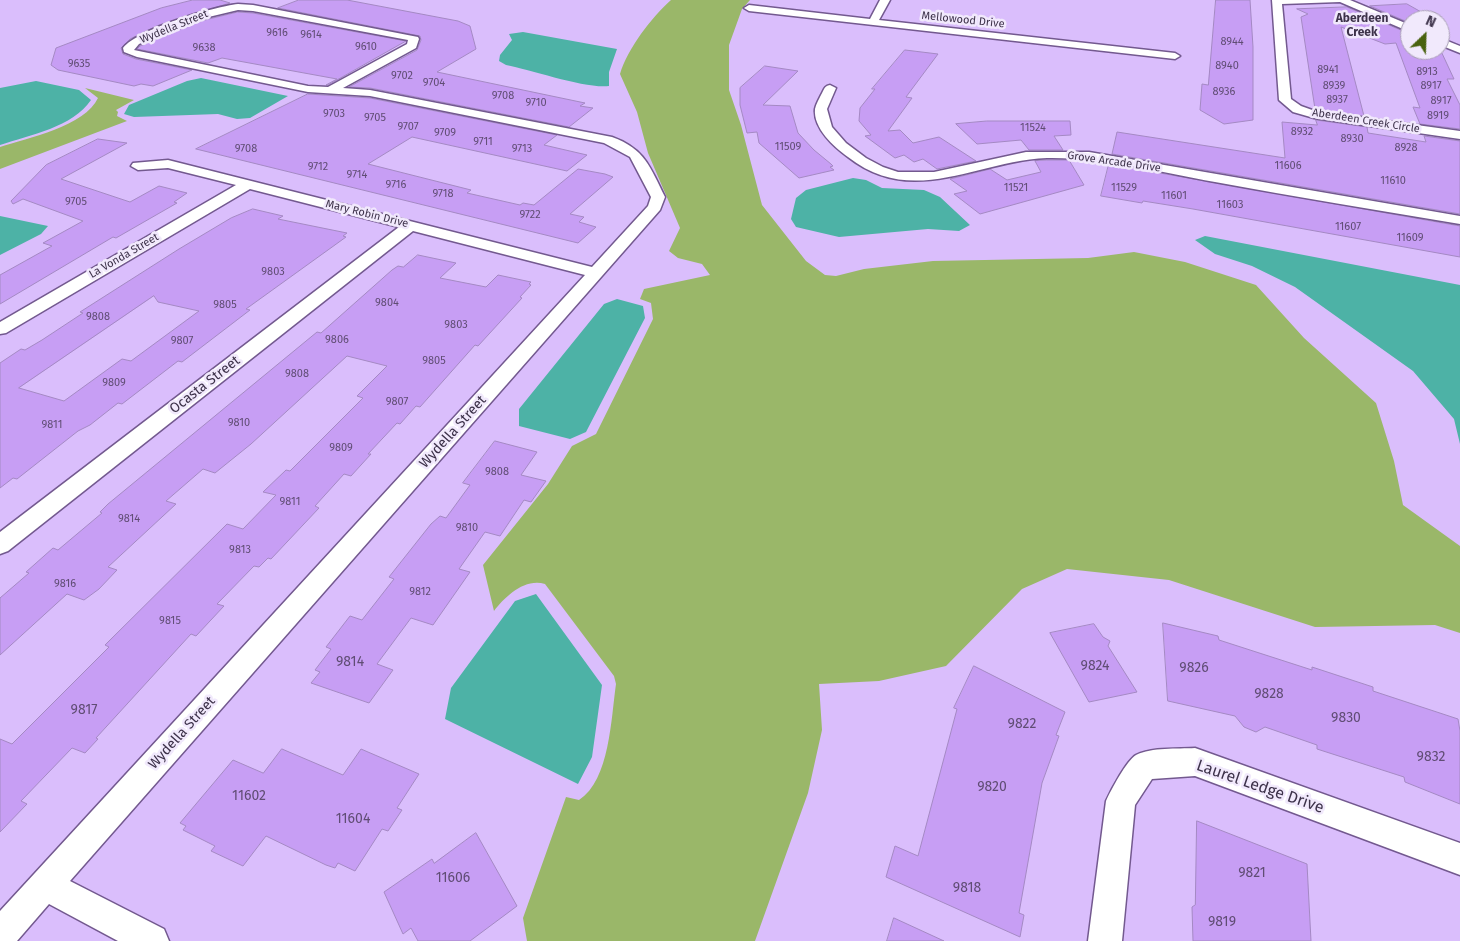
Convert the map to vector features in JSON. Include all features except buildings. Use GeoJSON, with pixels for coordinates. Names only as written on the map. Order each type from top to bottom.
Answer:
{"type":"FeatureCollection","features":[{"type":"Feature","properties":{"kind":"street"},"geometry":{"type":"LineString","coordinates":[[873,22],[885,0]]}},
{"type":"Feature","properties":{"kind":"street"},"geometry":{"type":"LineString","coordinates":[[1277,1],[1338,0]]}},
{"type":"Feature","properties":{"kind":"street"},"geometry":{"type":"LineString","coordinates":[[1342,0],[1400,25]]}},
{"type":"Feature","properties":{"kind":"street","name":"Aberdeen Creek Circle"},"geometry":{"type":"LineString","coordinates":[[1277,1],[1285,100],[1296,109],[1314,114],[1460,135]]}},
{"type":"Feature","properties":{"kind":"street","name":"Wydella Street"},"geometry":{"type":"LineString","coordinates":[[0,935],[655,207],[658,197],[636,153],[625,145],[370,93],[329,91],[308,89],[137,54],[129,52],[128,48],[135,42],[209,13],[239,7],[406,36],[414,39],[415,42],[412,46],[329,91]]}},
{"type":"Feature","properties":{"kind":"street","name":"Mellowood Drive"},"geometry":{"type":"LineString","coordinates":[[749,8],[1175,56]]}},
{"type":"Feature","properties":{"kind":"street","name":"Grove Arcade Drive"},"geometry":{"type":"LineString","coordinates":[[830,88],[821,110],[823,123],[846,151],[877,170],[896,175],[921,178],[952,174],[1026,156],[1068,154],[1138,164],[1460,220]]}},
{"type":"Feature","properties":{"kind":"street","name":"Mary Robin Drive"},"geometry":{"type":"LineString","coordinates":[[138,166],[168,164],[596,273]]}},
{"type":"Feature","properties":{"kind":"street","name":"La Vonda Street"},"geometry":{"type":"LineString","coordinates":[[0,329],[248,184]]}},
{"type":"Feature","properties":{"kind":"street","name":"Ocasta Street"},"geometry":{"type":"LineString","coordinates":[[0,544],[411,225]]}},
{"type":"Feature","properties":{"kind":"street","name":"Laurel Ledge Drive"},"geometry":{"type":"LineString","coordinates":[[1105,941],[1120,801],[1144,766],[1195,762],[1460,859]]}},
{"type":"Feature","properties":{"kind":"street"},"geometry":{"type":"LineString","coordinates":[[45,885],[152,941]]}},
{"type":"Feature","properties":{"kind":"shaded area"},"geometry":{"type":"Polygon","coordinates":[[[671,0],[750,0],[742,9],[729,45],[729,90],[741,125],[762,205],[806,261],[825,275],[836,276],[864,269],[933,261],[1088,258],[1134,252],[1185,262],[1256,285],[1304,338],[1376,403],[1394,461],[1403,505],[1460,546],[1460,633],[1435,625],[1315,627],[1169,580],[1067,569],[1022,589],[946,666],[879,681],[819,684],[822,730],[808,793],[755,941],[527,941],[523,918],[566,797],[579,800],[589,791],[603,763],[610,730],[616,684],[614,676],[545,584],[537,583],[523,586],[509,595],[494,611],[483,565],[548,484],[572,446],[596,434],[653,319],[651,303],[640,299],[644,289],[710,275],[702,264],[678,258],[669,251],[680,228],[648,153],[637,112],[620,74],[634,44],[656,15],[671,0]]]}},
{"type":"Feature","properties":{"kind":"shaded area"},"geometry":{"type":"Polygon","coordinates":[[[523,32],[617,49],[609,72],[609,86],[573,82],[506,65],[499,61],[500,55],[512,40],[509,34],[523,32]]]}},
{"type":"Feature","properties":{"kind":"shaded area"},"geometry":{"type":"Polygon","coordinates":[[[201,78],[288,96],[250,118],[237,119],[218,114],[134,117],[124,114],[129,105],[187,81],[201,78]]]}},
{"type":"Feature","properties":{"kind":"shaded area"},"geometry":{"type":"Polygon","coordinates":[[[36,81],[79,90],[91,100],[73,117],[50,129],[0,145],[0,88],[36,81]]]}},
{"type":"Feature","properties":{"kind":"shaded area"},"geometry":{"type":"Polygon","coordinates":[[[85,88],[134,100],[116,110],[118,112],[117,116],[127,121],[0,169],[0,147],[55,130],[81,116],[91,108],[98,98],[85,88]]]}},
{"type":"Feature","properties":{"kind":"shaded area"},"geometry":{"type":"Polygon","coordinates":[[[853,178],[866,180],[882,188],[924,190],[940,197],[970,225],[959,231],[928,229],[839,237],[796,227],[791,219],[796,198],[806,190],[853,178]]]}},
{"type":"Feature","properties":{"kind":"shaded area"},"geometry":{"type":"Polygon","coordinates":[[[0,216],[48,226],[41,234],[0,255],[0,216]]]}},
{"type":"Feature","properties":{"kind":"shaded area"},"geometry":{"type":"Polygon","coordinates":[[[1205,236],[1460,285],[1460,444],[1454,419],[1413,371],[1295,287],[1252,266],[1215,254],[1195,240],[1205,236]]]}},
{"type":"Feature","properties":{"kind":"shaded area"},"geometry":{"type":"Polygon","coordinates":[[[617,299],[643,306],[645,318],[586,432],[570,439],[519,426],[519,409],[604,304],[617,299]]]}},
{"type":"Feature","properties":{"kind":"shaded area"},"geometry":{"type":"Polygon","coordinates":[[[536,594],[602,685],[592,757],[578,784],[445,719],[451,688],[515,601],[536,594]]]}},
{"type":"Feature","properties":{"kind":"district","name":"Aberdeen Creek"},"geometry":{"type":"Point","coordinates":[1362,26]}}]}
